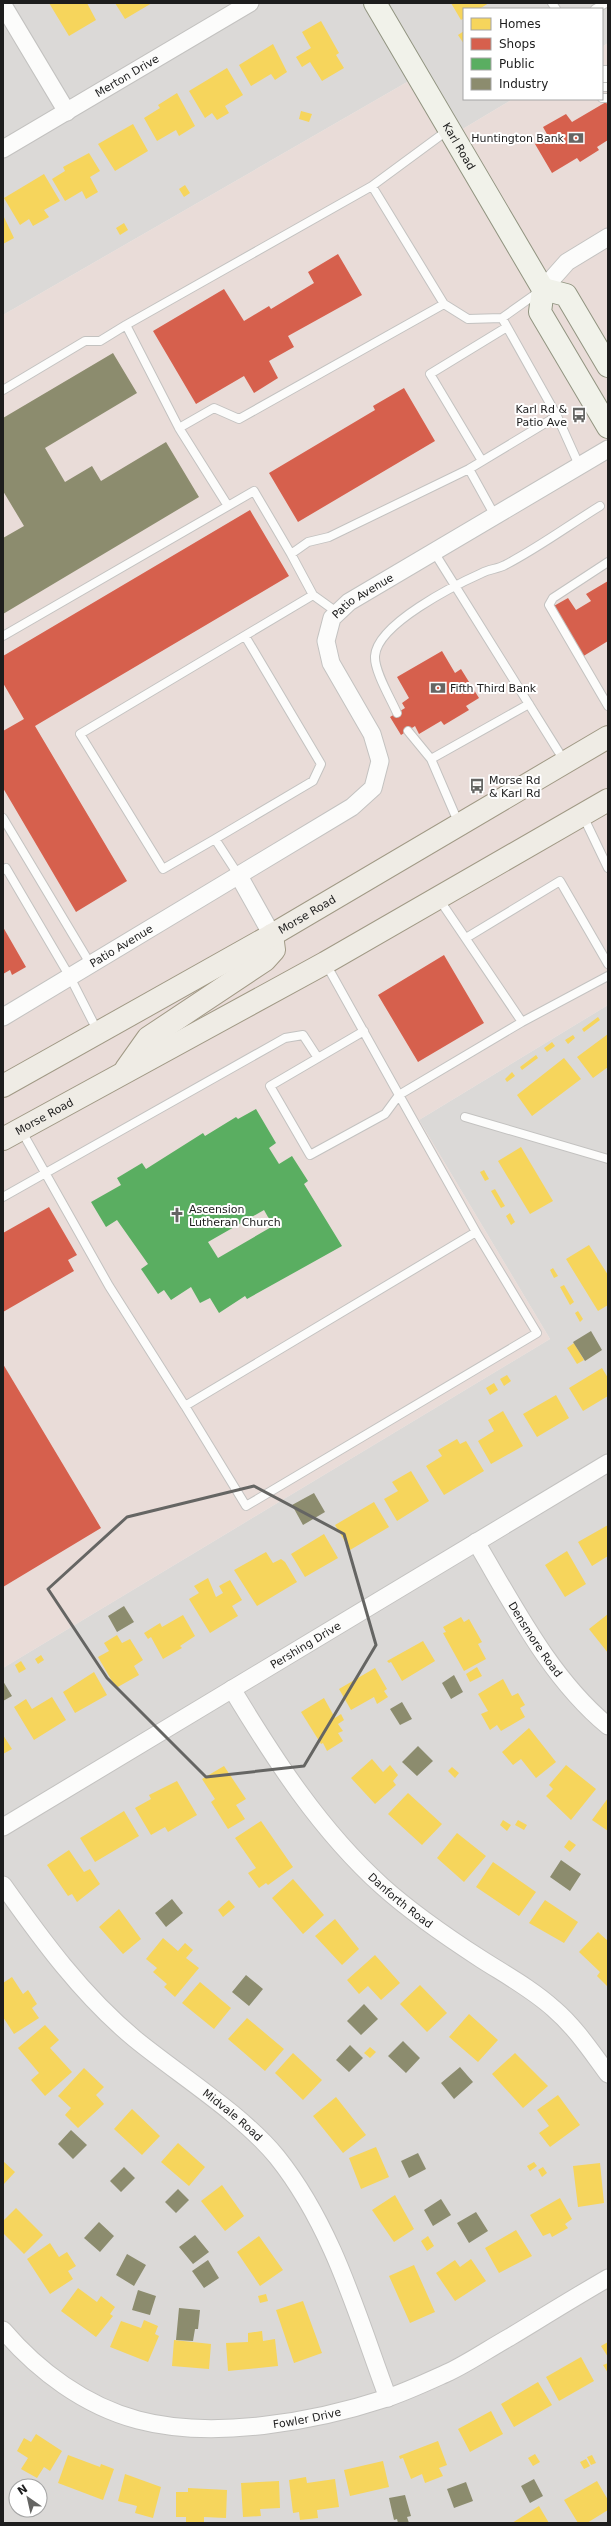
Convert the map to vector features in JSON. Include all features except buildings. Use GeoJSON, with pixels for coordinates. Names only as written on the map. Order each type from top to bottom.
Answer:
{"type":"FeatureCollection","features":[{"type":"Feature","properties":{"kind":"main road","name":"Karl Road"},"geometry":{"type":"LineString","coordinates":[[375,3],[448,130],[543,289]]}},
{"type":"Feature","properties":{"kind":"main road"},"geometry":{"type":"LineString","coordinates":[[608,366],[566,295],[543,289],[540,312],[608,427]]}},
{"type":"Feature","properties":{"kind":"main road","name":"Morse Road"},"geometry":{"type":"LineString","coordinates":[[3,1086],[272,935],[460,826],[608,737]]}},
{"type":"Feature","properties":{"kind":"main road","name":"Morse Road"},"geometry":{"type":"LineString","coordinates":[[12,1134],[325,963],[608,800]]}},
{"type":"Feature","properties":{"kind":"main road"},"geometry":{"type":"LineString","coordinates":[[122,1074],[148,1038],[264,960],[274,950],[272,935]]}},
{"type":"Feature","properties":{"kind":"street","name":"Merton Drive"},"geometry":{"type":"LineString","coordinates":[[3,149],[250,3]]}},
{"type":"Feature","properties":{"kind":"street"},"geometry":{"type":"LineString","coordinates":[[3,4],[66,112]]}},
{"type":"Feature","properties":{"kind":"street"},"geometry":{"type":"LineString","coordinates":[[543,289],[566,262],[608,237]]}},
{"type":"Feature","properties":{"kind":"street","name":"Patio Avenue"},"geometry":{"type":"LineString","coordinates":[[3,1017],[352,807],[373,788],[380,761],[372,734],[331,663],[326,641],[332,618],[349,602],[608,449]]}},
{"type":"Feature","properties":{"kind":"street"},"geometry":{"type":"LineString","coordinates":[[239,876],[272,935]]}},
{"type":"Feature","properties":{"kind":"street","name":"Pershing Drive"},"geometry":{"type":"LineString","coordinates":[[3,1827],[608,1463]]}},
{"type":"Feature","properties":{"kind":"street","name":"Densmore Road"},"geometry":{"type":"LineString","coordinates":[[476,1542],[536,1642],[568,1685],[608,1726]]}},
{"type":"Feature","properties":{"kind":"street","name":"Danforth Road"},"geometry":{"type":"LineString","coordinates":[[232,1689],[280,1766],[343,1847],[382,1886],[427,1922],[531,1990],[555,2009],[582,2039],[608,2074]]}},
{"type":"Feature","properties":{"kind":"street","name":"Midvale Road"},"geometry":{"type":"LineString","coordinates":[[3,1884],[51,1952],[93,1999],[134,2038],[241,2122],[276,2156],[300,2190],[323,2228],[388,2398]]}},
{"type":"Feature","properties":{"kind":"street","name":"Fowler Drive"},"geometry":{"type":"LineString","coordinates":[[3,2330],[24,2354],[59,2382],[96,2404],[138,2420],[180,2427],[227,2428],[291,2421],[388,2398],[450,2371],[608,2278]]}},
{"type":"Feature","properties":{"kind":"lane"},"geometry":{"type":"LineString","coordinates":[[597,8],[606,3]]}},
{"type":"Feature","properties":{"kind":"lane"},"geometry":{"type":"LineString","coordinates":[[3,390],[85,341],[100,341],[372,186],[448,130]]}},
{"type":"Feature","properties":{"kind":"lane"},"geometry":{"type":"LineString","coordinates":[[372,186],[444,304],[468,319],[502,318],[543,289]]}},
{"type":"Feature","properties":{"kind":"lane"},"geometry":{"type":"LineString","coordinates":[[179,428],[214,408],[239,419],[444,304]]}},
{"type":"Feature","properties":{"kind":"lane"},"geometry":{"type":"LineString","coordinates":[[502,318],[557,416],[580,465]]}},
{"type":"Feature","properties":{"kind":"lane"},"geometry":{"type":"LineString","coordinates":[[126,326],[179,428],[228,506]]}},
{"type":"Feature","properties":{"kind":"lane"},"geometry":{"type":"LineString","coordinates":[[482,461],[430,374],[507,327]]}},
{"type":"Feature","properties":{"kind":"lane"},"geometry":{"type":"LineString","coordinates":[[291,554],[308,542],[329,537],[469,469],[557,416]]}},
{"type":"Feature","properties":{"kind":"lane"},"geometry":{"type":"LineString","coordinates":[[469,469],[495,516]]}},
{"type":"Feature","properties":{"kind":"lane"},"geometry":{"type":"LineString","coordinates":[[3,636],[254,491],[313,595],[338,613]]}},
{"type":"Feature","properties":{"kind":"lane"},"geometry":{"type":"LineString","coordinates":[[397,713],[377,668],[375,656],[384,636],[404,617],[456,586],[484,572],[504,566],[600,506]]}},
{"type":"Feature","properties":{"kind":"lane"},"geometry":{"type":"LineString","coordinates":[[434,552],[565,763]]}},
{"type":"Feature","properties":{"kind":"lane"},"geometry":{"type":"LineString","coordinates":[[608,562],[553,598],[549,605],[608,706]]}},
{"type":"Feature","properties":{"kind":"lane"},"geometry":{"type":"LineString","coordinates":[[245,636],[321,764],[314,781],[163,869],[80,734],[313,595]]}},
{"type":"Feature","properties":{"kind":"lane"},"geometry":{"type":"LineString","coordinates":[[431,759],[529,704]]}},
{"type":"Feature","properties":{"kind":"lane"},"geometry":{"type":"LineString","coordinates":[[408,731],[431,759],[460,826]]}},
{"type":"Feature","properties":{"kind":"lane"},"geometry":{"type":"LineString","coordinates":[[582,815],[606,858],[608,868]]}},
{"type":"Feature","properties":{"kind":"lane"},"geometry":{"type":"LineString","coordinates":[[3,818],[91,965]]}},
{"type":"Feature","properties":{"kind":"lane"},"geometry":{"type":"LineString","coordinates":[[215,839],[239,876]]}},
{"type":"Feature","properties":{"kind":"lane"},"geometry":{"type":"LineString","coordinates":[[3,870],[6,868],[70,977],[98,1033]]}},
{"type":"Feature","properties":{"kind":"lane"},"geometry":{"type":"LineString","coordinates":[[466,938],[560,881],[608,964]]}},
{"type":"Feature","properties":{"kind":"lane"},"geometry":{"type":"LineString","coordinates":[[439,898],[522,1022]]}},
{"type":"Feature","properties":{"kind":"lane"},"geometry":{"type":"LineString","coordinates":[[12,1134],[45,1174],[109,1286],[246,1506],[537,1333],[476,1232],[325,963]]}},
{"type":"Feature","properties":{"kind":"lane"},"geometry":{"type":"LineString","coordinates":[[364,1031],[270,1086],[310,1155],[385,1114],[399,1095],[522,1022],[608,976]]}},
{"type":"Feature","properties":{"kind":"lane"},"geometry":{"type":"LineString","coordinates":[[3,1197],[285,1038],[303,1035],[318,1058]]}},
{"type":"Feature","properties":{"kind":"lane"},"geometry":{"type":"LineString","coordinates":[[465,1116],[608,1159]]}},
{"type":"Feature","properties":{"kind":"lane"},"geometry":{"type":"LineString","coordinates":[[185,1406],[476,1232]]}},
{"type":"Feature","properties":{"kind":"highlighted area"},"geometry":{"type":"Polygon","coordinates":[[[254,1486],[344,1534],[376,1645],[304,1766],[206,1777],[107,1678],[48,1589],[127,1517],[254,1486]]]}},
{"type":"Feature","properties":{"kind":"shaded area"},"geometry":{"type":"Polygon","coordinates":[[[3,3],[608,3],[608,43],[603,46],[603,8],[463,8],[463,100],[511,100],[456,133],[421,74],[3,315],[3,3]]]}},
{"type":"Feature","properties":{"kind":"shaded area"},"geometry":{"type":"Polygon","coordinates":[[[608,43],[608,1005],[419,1120],[550,1339],[3,1668],[3,315],[421,74],[456,133],[511,100],[603,100],[603,46],[608,43]]]}},
{"type":"Feature","properties":{"kind":"shaded area"},"geometry":{"type":"Polygon","coordinates":[[[608,1005],[608,2523],[3,2523],[3,1668],[550,1339],[419,1120],[608,1005]]]}},
{"type":"Feature","properties":{"kind":"place","name":"Huntington Bank"},"geometry":{"type":"Point","coordinates":[576,138]}},
{"type":"Feature","properties":{"kind":"place","name":"Karl Rd & Patio Ave"},"geometry":{"type":"Point","coordinates":[579,415]}},
{"type":"Feature","properties":{"kind":"place","name":"Fifth Third Bank"},"geometry":{"type":"Point","coordinates":[438,688]}},
{"type":"Feature","properties":{"kind":"place","name":"Morse Rd & Karl Rd"},"geometry":{"type":"Point","coordinates":[477,786]}},
{"type":"Feature","properties":{"kind":"place","name":"Ascension Lutheran Church"},"geometry":{"type":"Point","coordinates":[177,1215]}}]}
